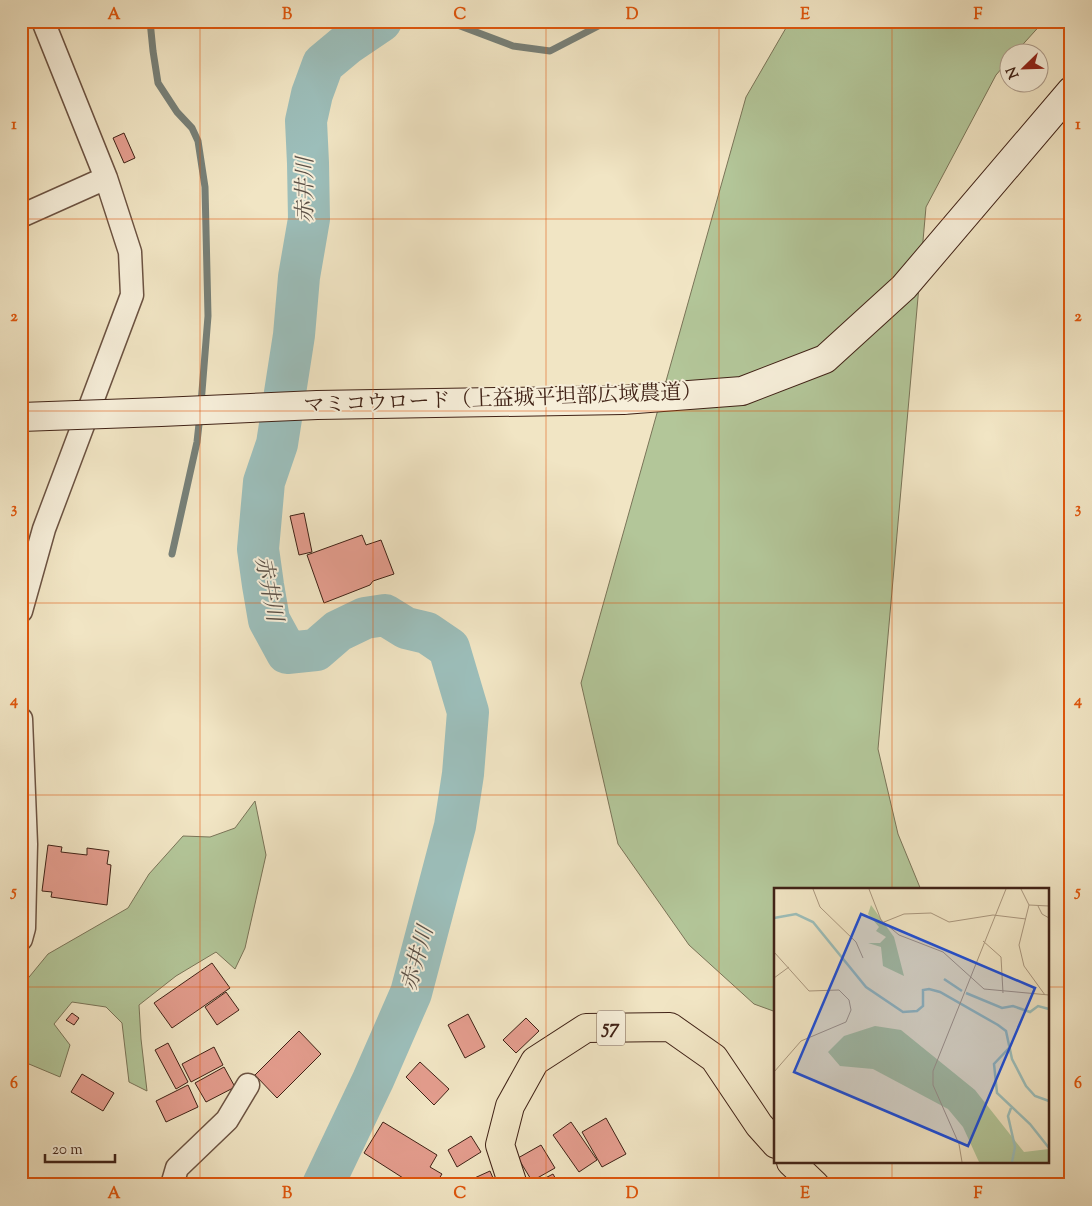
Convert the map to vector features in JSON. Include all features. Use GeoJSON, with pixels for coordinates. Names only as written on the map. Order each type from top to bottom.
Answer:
{"type":"FeatureCollection","features":[{"type":"Feature","properties":{"kind":"main road","name":"57"},"geometry":{"type":"LineString","coordinates":[[513,1185],[500,1145],[510,1106],[535,1061],[586,1028],[670,1027],[714,1058],[760,1125],[774,1142]]}},
{"type":"Feature","properties":{"kind":"main road"},"geometry":{"type":"LineString","coordinates":[[793,1164],[815,1185]]}},
{"type":"Feature","properties":{"kind":"street"},"geometry":{"type":"LineString","coordinates":[[21,611],[44,529],[132,295],[130,252],[106,178],[44,21]]}},
{"type":"Feature","properties":{"kind":"street","name":"マミコウロード（上益城平坦部広域農道）"},"geometry":{"type":"LineString","coordinates":[[21,417],[317,405],[623,400],[742,391],[825,359],[904,287],[1071,91]]}},
{"type":"Feature","properties":{"kind":"street"},"geometry":{"type":"LineString","coordinates":[[21,216],[106,178]]}},
{"type":"Feature","properties":{"kind":"street"},"geometry":{"type":"LineString","coordinates":[[21,719],[26,844],[24,928],[21,939]]}},
{"type":"Feature","properties":{"kind":"street"},"geometry":{"type":"LineString","coordinates":[[172,1185],[177,1168],[227,1120],[248,1085]]}},
{"type":"Feature","properties":{"kind":"green space"},"geometry":{"type":"Polygon","coordinates":[[[790,21],[1044,21],[1025,42],[1000,42],[1000,70],[926,207],[878,749],[898,834],[920,888],[774,888],[774,1011],[754,1004],[689,945],[618,844],[581,683],[746,97],[790,21]]]}},
{"type":"Feature","properties":{"kind":"green space"},"geometry":{"type":"Polygon","coordinates":[[[255,801],[266,855],[245,948],[235,969],[216,952],[176,976],[139,1005],[147,1091],[129,1082],[122,1023],[106,1007],[72,1002],[54,1024],[70,1045],[60,1077],[29,1064],[21,1077],[21,1020],[25,982],[48,954],[128,908],[149,874],[183,836],[210,837],[235,828],[255,801]]]}},
{"type":"Feature","properties":{"kind":"building"},"geometry":{"type":"Polygon","coordinates":[[[124,133],[135,158],[124,163],[113,138],[124,133]]]}},
{"type":"Feature","properties":{"kind":"building"},"geometry":{"type":"Polygon","coordinates":[[[304,513],[312,552],[299,555],[290,516],[304,513]]]}},
{"type":"Feature","properties":{"kind":"building"},"geometry":{"type":"Polygon","coordinates":[[[362,535],[366,545],[381,540],[394,574],[373,581],[370,585],[324,603],[307,555],[362,535]]]}},
{"type":"Feature","properties":{"kind":"building"},"geometry":{"type":"Polygon","coordinates":[[[48,845],[62,847],[61,852],[87,855],[87,848],[109,851],[107,864],[111,865],[107,905],[51,897],[52,892],[42,891],[48,845]]]}},
{"type":"Feature","properties":{"kind":"building"},"geometry":{"type":"Polygon","coordinates":[[[212,963],[230,988],[172,1028],[154,1003],[212,963]]]}},
{"type":"Feature","properties":{"kind":"building"},"geometry":{"type":"Polygon","coordinates":[[[226,992],[239,1010],[217,1025],[205,1007],[226,992]]]}},
{"type":"Feature","properties":{"kind":"building"},"geometry":{"type":"Polygon","coordinates":[[[72,1013],[79,1018],[74,1025],[66,1020],[72,1013]]]}},
{"type":"Feature","properties":{"kind":"building"},"geometry":{"type":"Polygon","coordinates":[[[468,1014],[485,1047],[465,1058],[448,1025],[468,1014]]]}},
{"type":"Feature","properties":{"kind":"building"},"geometry":{"type":"Polygon","coordinates":[[[526,1018],[539,1031],[516,1053],[503,1040],[526,1018]]]}},
{"type":"Feature","properties":{"kind":"building"},"geometry":{"type":"Polygon","coordinates":[[[299,1031],[321,1054],[277,1098],[255,1075],[299,1031]]]}},
{"type":"Feature","properties":{"kind":"building"},"geometry":{"type":"Polygon","coordinates":[[[168,1043],[188,1082],[176,1089],[155,1050],[168,1043]]]}},
{"type":"Feature","properties":{"kind":"building"},"geometry":{"type":"Polygon","coordinates":[[[214,1047],[223,1065],[191,1082],[182,1064],[214,1047]]]}},
{"type":"Feature","properties":{"kind":"building"},"geometry":{"type":"Polygon","coordinates":[[[420,1062],[449,1089],[434,1105],[406,1077],[420,1062]]]}},
{"type":"Feature","properties":{"kind":"building"},"geometry":{"type":"Polygon","coordinates":[[[224,1067],[235,1087],[206,1102],[195,1083],[224,1067]]]}},
{"type":"Feature","properties":{"kind":"building"},"geometry":{"type":"Polygon","coordinates":[[[82,1074],[114,1093],[103,1111],[71,1092],[82,1074]]]}},
{"type":"Feature","properties":{"kind":"building"},"geometry":{"type":"Polygon","coordinates":[[[188,1085],[198,1107],[166,1122],[156,1101],[188,1085]]]}},
{"type":"Feature","properties":{"kind":"building"},"geometry":{"type":"Polygon","coordinates":[[[606,1118],[626,1154],[602,1167],[582,1132],[606,1118]]]}},
{"type":"Feature","properties":{"kind":"building"},"geometry":{"type":"Polygon","coordinates":[[[383,1122],[437,1155],[430,1167],[442,1174],[435,1185],[414,1185],[364,1153],[383,1122]]]}},
{"type":"Feature","properties":{"kind":"building"},"geometry":{"type":"Polygon","coordinates":[[[571,1122],[597,1160],[579,1172],[553,1135],[571,1122]]]}},
{"type":"Feature","properties":{"kind":"building"},"geometry":{"type":"Polygon","coordinates":[[[471,1136],[481,1152],[457,1167],[448,1150],[471,1136]]]}},
{"type":"Feature","properties":{"kind":"building"},"geometry":{"type":"Polygon","coordinates":[[[541,1145],[555,1168],[532,1181],[518,1158],[541,1145]]]}},
{"type":"Feature","properties":{"kind":"building"},"geometry":{"type":"Polygon","coordinates":[[[490,1171],[496,1185],[459,1185],[490,1171]]]}},
{"type":"Feature","properties":{"kind":"building"},"geometry":{"type":"Polygon","coordinates":[[[553,1174],[559,1185],[532,1185],[553,1174]]]}},
{"type":"Feature","properties":{"kind":"waterway"},"geometry":{"type":"LineString","coordinates":[[150,21],[158,83],[177,112],[192,128],[198,141],[205,187],[208,316],[201,404]]}},
{"type":"Feature","properties":{"kind":"waterway","name":"赤井川"},"geometry":{"type":"LineString","coordinates":[[323,1185],[373,1080],[411,993],[455,826],[463,774],[468,712],[449,648],[427,633],[406,628],[385,615],[365,618],[338,631],[316,650],[287,653],[269,620],[258,549],[264,482],[277,444],[294,335],[299,277],[309,219],[306,121],[312,94],[323,64],[347,44],[381,21]]}},
{"type":"Feature","properties":{"kind":"waterway"},"geometry":{"type":"LineString","coordinates":[[447,21],[513,46],[550,51],[608,21]]}},
{"type":"Feature","properties":{"kind":"waterway"},"geometry":{"type":"LineString","coordinates":[[172,554],[197,442],[200,415]]}}]}
